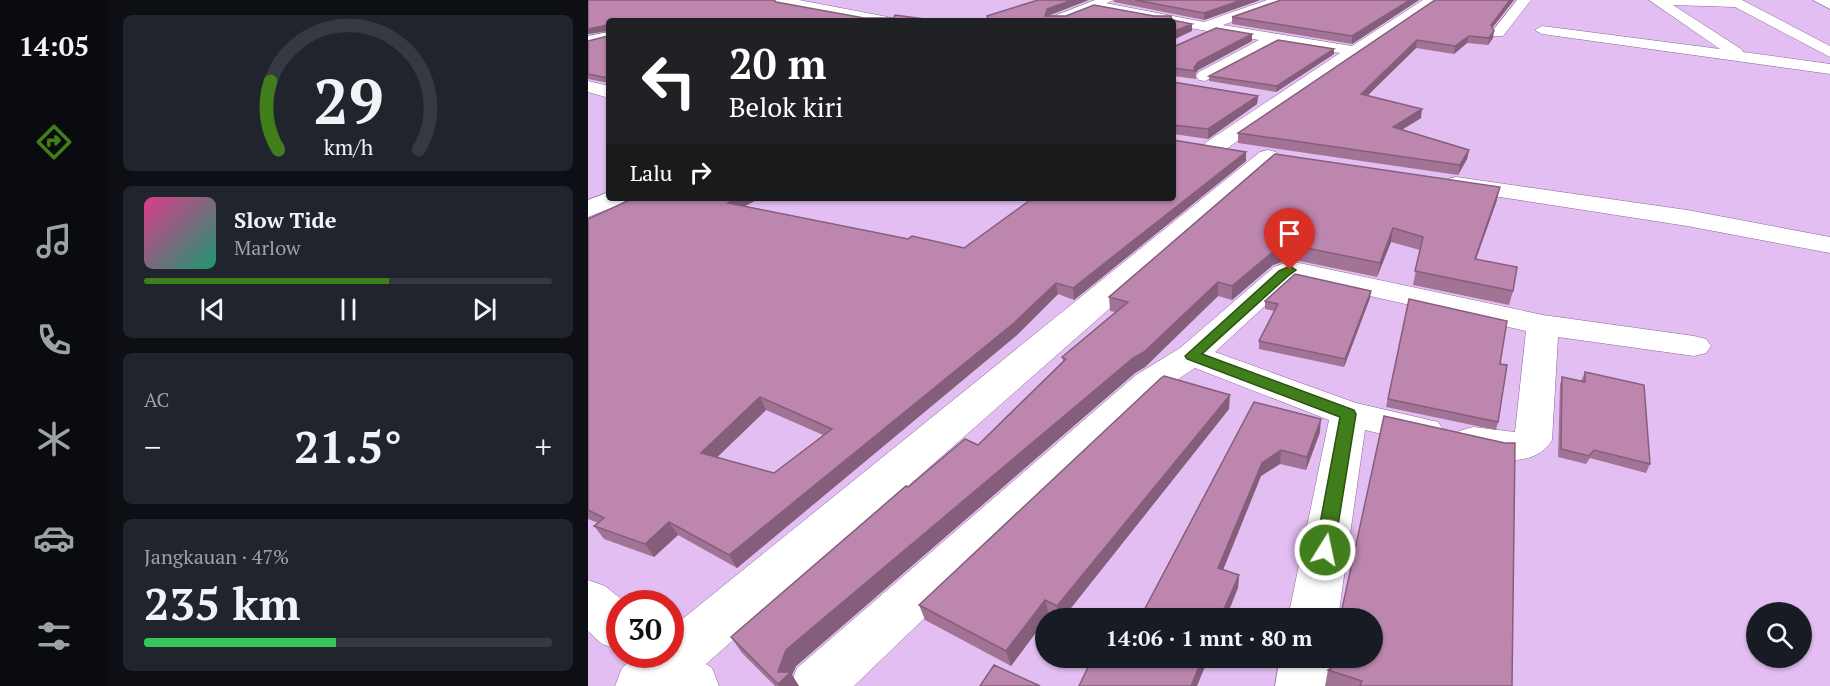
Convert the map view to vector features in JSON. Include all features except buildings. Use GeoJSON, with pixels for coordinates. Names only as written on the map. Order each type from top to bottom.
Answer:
{"type":"FeatureCollection","features":[{"type":"Feature","properties":{"kind":"street"},"geometry":{"type":"LineString","coordinates":[[778,0],[872,18]]}},
{"type":"Feature","properties":{"kind":"street"},"geometry":{"type":"LineString","coordinates":[[1192,38],[1210,28],[1279,0]]}},
{"type":"Feature","properties":{"kind":"street"},"geometry":{"type":"LineString","coordinates":[[662,673],[1280,158],[1203,146],[1280,100],[1432,0]]}},
{"type":"Feature","properties":{"kind":"street"},"geometry":{"type":"LineString","coordinates":[[1498,33],[1524,0]]}},
{"type":"Feature","properties":{"kind":"street"},"geometry":{"type":"LineString","coordinates":[[1820,0],[1830,4]]}},
{"type":"Feature","properties":{"kind":"street"},"geometry":{"type":"LineString","coordinates":[[1657,1],[1735,2],[1830,52]]}},
{"type":"Feature","properties":{"kind":"street"},"geometry":{"type":"LineString","coordinates":[[1657,1],[1743,57]]}},
{"type":"Feature","properties":{"kind":"street"},"geometry":{"type":"LineString","coordinates":[[1061,18],[1101,2],[1168,18]]}},
{"type":"Feature","properties":{"kind":"street"},"geometry":{"type":"LineString","coordinates":[[1223,8],[1279,18]]}},
{"type":"Feature","properties":{"kind":"street"},"geometry":{"type":"LineString","coordinates":[[1176,20],[1210,28],[1356,51]]}},
{"type":"Feature","properties":{"kind":"street"},"geometry":{"type":"LineString","coordinates":[[1542,30],[1830,69]]}},
{"type":"Feature","properties":{"kind":"street"},"geometry":{"type":"LineString","coordinates":[[1357,32],[1379,36]]}},
{"type":"Feature","properties":{"kind":"street"},"geometry":{"type":"LineString","coordinates":[[588,41],[606,36]]}},
{"type":"Feature","properties":{"kind":"street"},"geometry":{"type":"LineString","coordinates":[[1205,76],[1274,38]]}},
{"type":"Feature","properties":{"kind":"street"},"geometry":{"type":"LineString","coordinates":[[1187,85],[1222,91]]}},
{"type":"Feature","properties":{"kind":"street"},"geometry":{"type":"LineString","coordinates":[[588,86],[606,91]]}},
{"type":"Feature","properties":{"kind":"street"},"geometry":{"type":"LineString","coordinates":[[1257,96],[1280,100]]}},
{"type":"Feature","properties":{"kind":"street"},"geometry":{"type":"LineString","coordinates":[[1431,180],[1687,218],[1830,245]]}},
{"type":"Feature","properties":{"kind":"street"},"geometry":{"type":"LineString","coordinates":[[588,209],[608,201]]}},
{"type":"Feature","properties":{"kind":"street"},"geometry":{"type":"LineString","coordinates":[[816,686],[1148,383],[1192,356],[1290,270],[1544,325],[1694,346]]}},
{"type":"Feature","properties":{"kind":"street"},"geometry":{"type":"LineString","coordinates":[[1192,356],[1349,414],[1499,447],[1522,447],[1533,440],[1544,325]]}},
{"type":"Feature","properties":{"kind":"street"},"geometry":{"type":"LineString","coordinates":[[1315,608],[1349,414]]}},
{"type":"Feature","properties":{"kind":"street"},"geometry":{"type":"LineString","coordinates":[[588,602],[606,617]]}},
{"type":"Feature","properties":{"kind":"street"},"geometry":{"type":"LineString","coordinates":[[1301,686],[1304,668]]}},
{"type":"Feature","properties":{"kind":"route"},"geometry":{"type":"LineString","coordinates":[[1290,270],[1192,356],[1349,414],[1325,550]]}}]}
